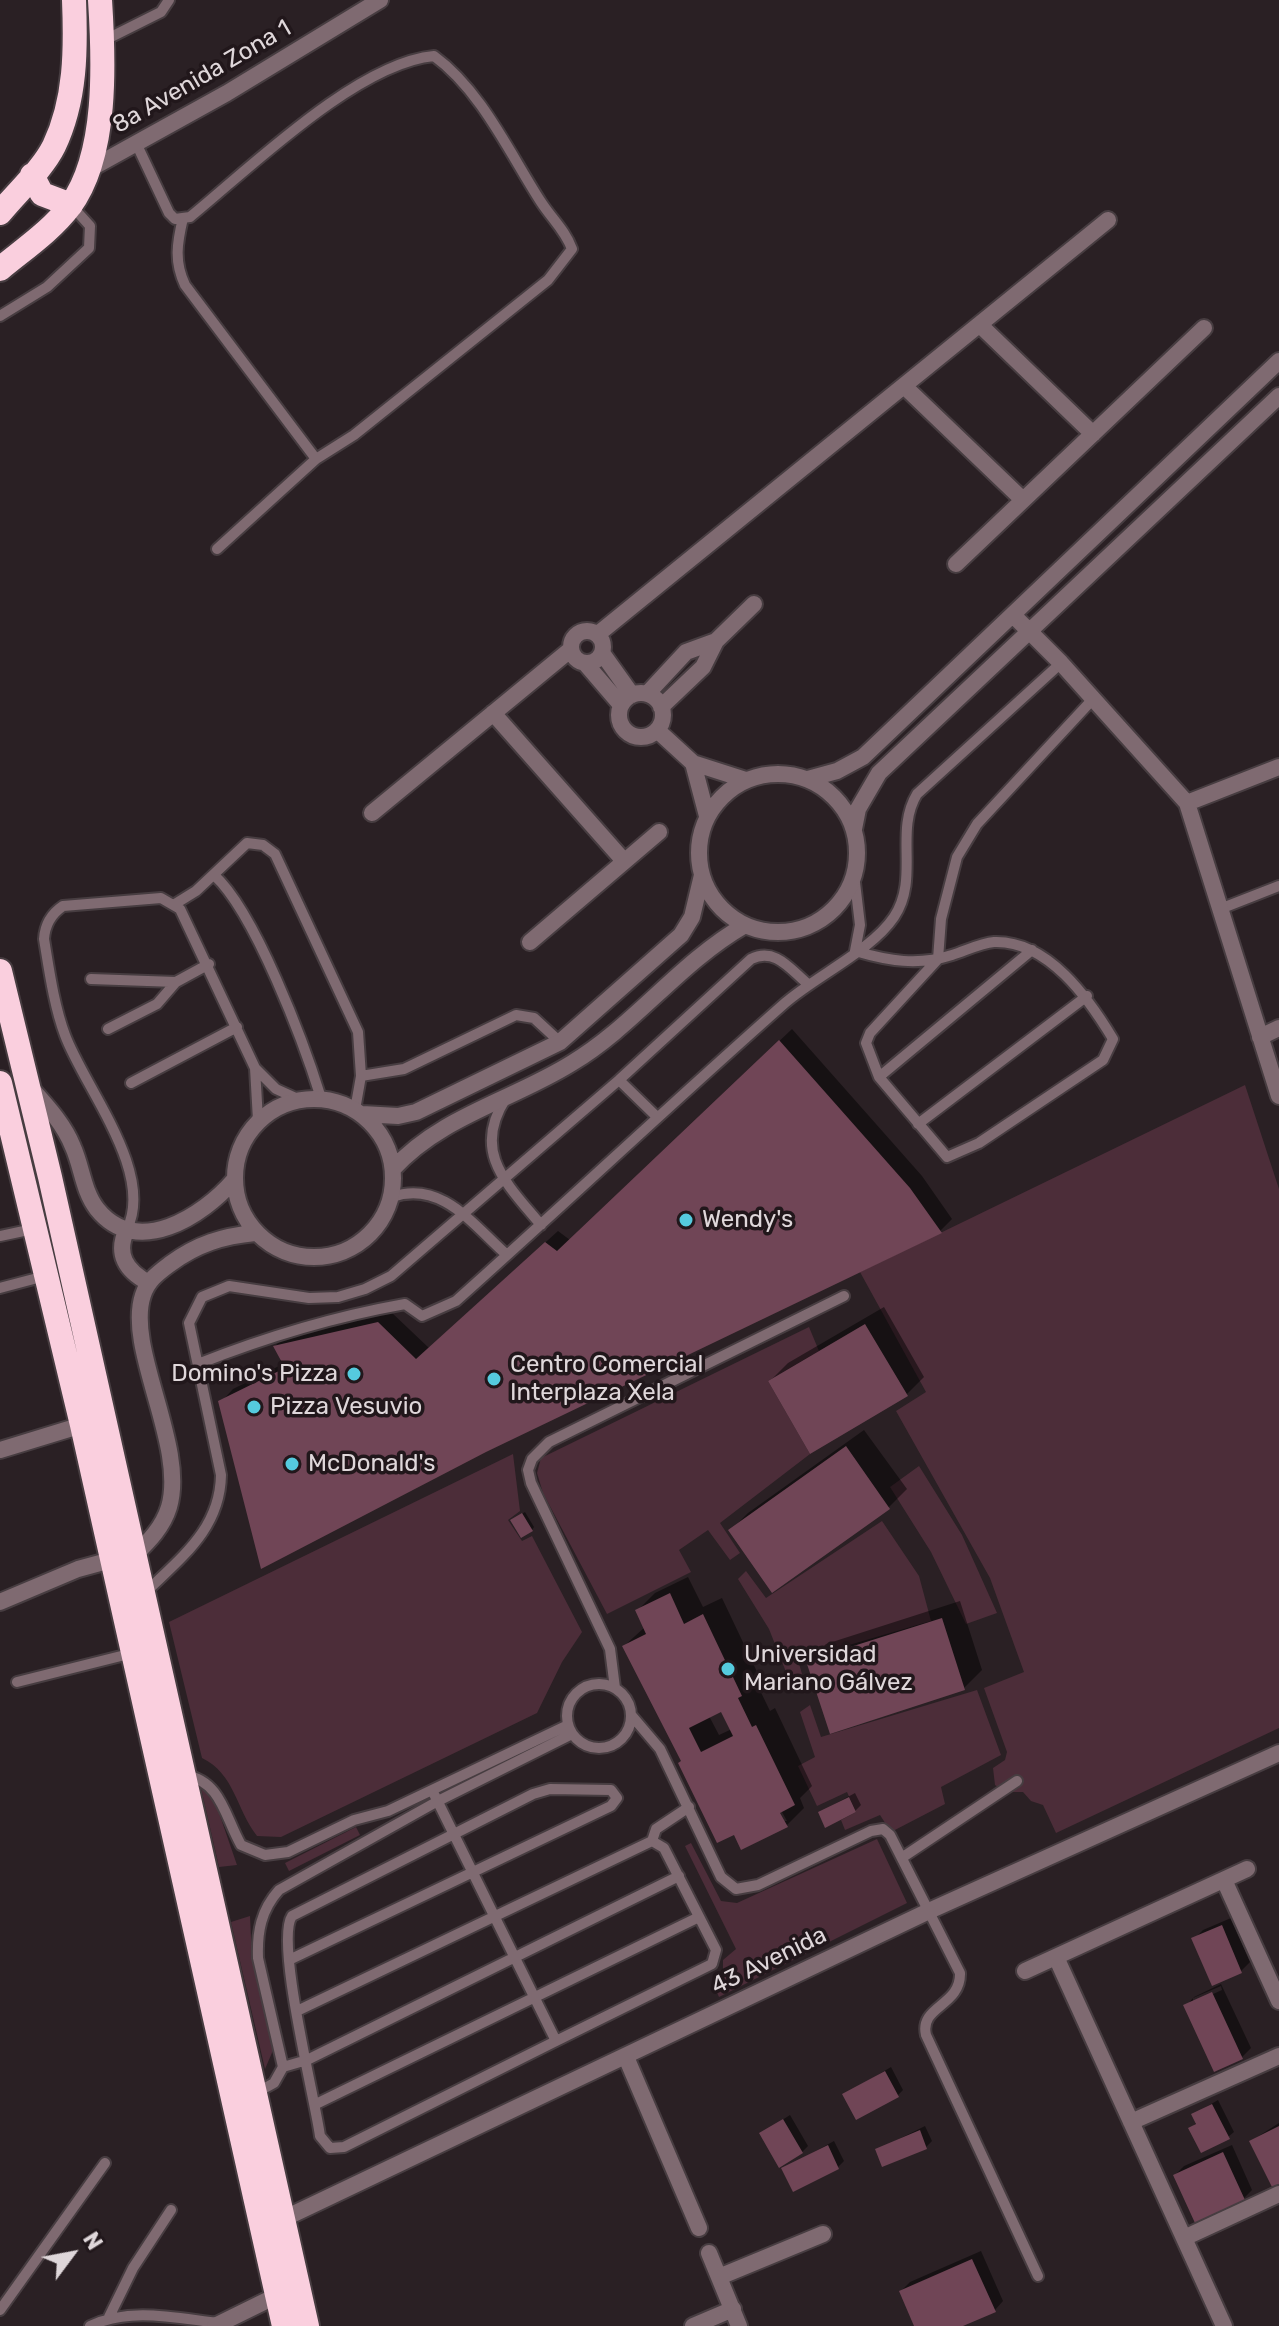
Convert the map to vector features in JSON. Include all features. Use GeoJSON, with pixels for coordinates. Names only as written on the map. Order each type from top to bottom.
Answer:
{"type":"FeatureCollection","features":[{"type":"Feature","properties":{"kind":"highway"},"geometry":{"type":"LineString","coordinates":[[0,213],[53,148],[69,107],[76,45],[74,0]]}},
{"type":"Feature","properties":{"kind":"highway"},"geometry":{"type":"LineString","coordinates":[[0,269],[71,205],[88,170],[99,120],[103,41],[100,0]]}},
{"type":"Feature","properties":{"kind":"highway"},"geometry":{"type":"LineString","coordinates":[[53,148],[88,170]]}},
{"type":"Feature","properties":{"kind":"highway"},"geometry":{"type":"LineString","coordinates":[[32,175],[42,194],[51,201],[71,205]]}},
{"type":"Feature","properties":{"kind":"highway"},"geometry":{"type":"LineString","coordinates":[[0,971],[27,1083],[122,1558],[133,1653],[284,2326]]}},
{"type":"Feature","properties":{"kind":"highway"},"geometry":{"type":"LineString","coordinates":[[0,1087],[9,1155],[35,1228],[82,1425],[122,1558],[142,1595],[307,2326]]}},
{"type":"Feature","properties":{"kind":"street","name":"8a Avenida Zona 1"},"geometry":{"type":"LineString","coordinates":[[88,170],[380,0]]}},
{"type":"Feature","properties":{"kind":"street"},"geometry":{"type":"LineString","coordinates":[[598,634],[1108,220]]}},
{"type":"Feature","properties":{"kind":"street"},"geometry":{"type":"LineString","coordinates":[[980,325],[1093,434]]}},
{"type":"Feature","properties":{"kind":"street"},"geometry":{"type":"LineString","coordinates":[[956,564],[1204,328]]}},
{"type":"Feature","properties":{"kind":"street"},"geometry":{"type":"LineString","coordinates":[[808,779],[837,771],[863,757],[1279,361]]}},
{"type":"Feature","properties":{"kind":"street"},"geometry":{"type":"LineString","coordinates":[[904,386],[1023,500]]}},
{"type":"Feature","properties":{"kind":"street"},"geometry":{"type":"LineString","coordinates":[[854,829],[863,799],[879,773],[1279,396]]}},
{"type":"Feature","properties":{"kind":"street"},"geometry":{"type":"LineString","coordinates":[[661,707],[703,667],[716,641],[754,604]]}},
{"type":"Feature","properties":{"kind":"street"},"geometry":{"type":"LineString","coordinates":[[1013,615],[1061,663],[1187,803],[1279,1096]]}},
{"type":"Feature","properties":{"kind":"street"},"geometry":{"type":"LineString","coordinates":[[372,813],[570,650],[578,632],[588,630],[598,634],[603,643],[602,653],[595,661],[585,663]]}},
{"type":"Feature","properties":{"kind":"street"},"geometry":{"type":"LineString","coordinates":[[661,707],[663,715],[657,730],[643,737],[629,733],[620,721],[633,698],[686,652],[716,641]]}},
{"type":"Feature","properties":{"kind":"street"},"geometry":{"type":"LineString","coordinates":[[570,650],[576,659],[633,698],[661,707]]}},
{"type":"Feature","properties":{"kind":"street"},"geometry":{"type":"LineString","coordinates":[[602,653],[633,698]]}},
{"type":"Feature","properties":{"kind":"street"},"geometry":{"type":"LineString","coordinates":[[493,713],[624,861]]}},
{"type":"Feature","properties":{"kind":"street"},"geometry":{"type":"LineString","coordinates":[[657,730],[693,763],[746,780]]}},
{"type":"Feature","properties":{"kind":"street"},"geometry":{"type":"LineString","coordinates":[[693,763],[707,816]]}},
{"type":"Feature","properties":{"kind":"street"},"geometry":{"type":"LineString","coordinates":[[1187,803],[1279,767]]}},
{"type":"Feature","properties":{"kind":"street"},"geometry":{"type":"LineString","coordinates":[[358,1112],[378,1130],[393,1169],[392,1197],[380,1223],[360,1244],[334,1256],[306,1258],[278,1250],[255,1233],[240,1208],[234,1180],[239,1148],[258,1120],[277,1107],[298,1099],[321,1098],[381,1117],[416,1112],[560,1042],[681,935],[696,907],[702,875],[699,845],[707,816],[724,794],[746,780],[777,773],[808,779],[828,791],[844,808],[854,829],[858,860],[849,889],[831,913],[805,929],[774,933],[745,925],[718,905],[702,875]]}},
{"type":"Feature","properties":{"kind":"street"},"geometry":{"type":"LineString","coordinates":[[530,942],[659,832]]}},
{"type":"Feature","properties":{"kind":"street"},"geometry":{"type":"LineString","coordinates":[[393,1169],[432,1134],[574,1063],[713,944],[745,925]]}},
{"type":"Feature","properties":{"kind":"street"},"geometry":{"type":"LineString","coordinates":[[1260,1037],[1279,1028]]}},
{"type":"Feature","properties":{"kind":"street"},"geometry":{"type":"LineString","coordinates":[[27,1083],[66,1131],[90,1197],[98,1210],[127,1229],[158,1230],[195,1216],[217,1200],[234,1180]]}},
{"type":"Feature","properties":{"kind":"street"},"geometry":{"type":"LineString","coordinates":[[127,1229],[122,1240],[123,1262],[136,1277],[149,1283]]}},
{"type":"Feature","properties":{"kind":"street"},"geometry":{"type":"LineString","coordinates":[[0,1602],[78,1569],[122,1558],[165,1519],[172,1492],[172,1469],[140,1320],[140,1304],[155,1274],[205,1242],[255,1233]]}},
{"type":"Feature","properties":{"kind":"street"},"geometry":{"type":"LineString","coordinates":[[0,1450],[82,1425]]}},
{"type":"Feature","properties":{"kind":"street","name":"43 Avenida"},"geometry":{"type":"LineString","coordinates":[[283,2219],[929,1911],[1279,1753]]}},
{"type":"Feature","properties":{"kind":"street"},"geometry":{"type":"LineString","coordinates":[[1025,1971],[1247,1869]]}},
{"type":"Feature","properties":{"kind":"street"},"geometry":{"type":"LineString","coordinates":[[1224,1880],[1279,2001]]}},
{"type":"Feature","properties":{"kind":"street"},"geometry":{"type":"LineString","coordinates":[[1056,1957],[1224,2326]]}},
{"type":"Feature","properties":{"kind":"street"},"geometry":{"type":"LineString","coordinates":[[1131,2122],[1279,2056]]}},
{"type":"Feature","properties":{"kind":"street"},"geometry":{"type":"LineString","coordinates":[[626,2057],[699,2228]]}},
{"type":"Feature","properties":{"kind":"street"},"geometry":{"type":"LineString","coordinates":[[1184,2238],[1279,2194]]}},
{"type":"Feature","properties":{"kind":"street"},"geometry":{"type":"LineString","coordinates":[[719,2277],[823,2234]]}},
{"type":"Feature","properties":{"kind":"street"},"geometry":{"type":"LineString","coordinates":[[709,2253],[739,2326]]}},
{"type":"Feature","properties":{"kind":"street"},"geometry":{"type":"LineString","coordinates":[[218,2325],[278,2295]]}},
{"type":"Feature","properties":{"kind":"street"},"geometry":{"type":"LineString","coordinates":[[693,2326],[733,2309]]}},
{"type":"Feature","properties":{"kind":"lane"},"geometry":{"type":"LineString","coordinates":[[103,41],[161,12],[169,0]]}},
{"type":"Feature","properties":{"kind":"lane"},"geometry":{"type":"LineString","coordinates":[[136,143],[169,213],[175,219],[190,217],[257,159],[337,98],[416,58],[434,56],[469,90],[546,209],[566,232],[572,249],[548,280],[354,435],[316,459],[217,549]]}},
{"type":"Feature","properties":{"kind":"lane"},"geometry":{"type":"LineString","coordinates":[[0,316],[47,287],[89,248],[90,226],[71,205]]}},
{"type":"Feature","properties":{"kind":"lane"},"geometry":{"type":"LineString","coordinates":[[183,218],[177,253],[178,269],[185,285],[316,459]]}},
{"type":"Feature","properties":{"kind":"lane"},"geometry":{"type":"LineString","coordinates":[[198,1364],[275,1334],[338,1316],[405,1304],[422,1316],[456,1301],[656,1116],[808,984],[881,931],[902,901],[908,874],[908,814],[917,794],[1061,663]]}},
{"type":"Feature","properties":{"kind":"lane"},"geometry":{"type":"LineString","coordinates":[[855,951],[888,960],[938,959],[994,942],[1032,950],[1087,996],[1113,1039],[1103,1060],[979,1143],[947,1157],[879,1077],[867,1053],[870,1033],[938,959],[941,919],[957,857],[977,824],[1093,699]]}},
{"type":"Feature","properties":{"kind":"lane"},"geometry":{"type":"LineString","coordinates":[[175,904],[214,875],[247,843],[263,845],[275,854],[358,1032],[361,1076],[358,1112]]}},
{"type":"Feature","properties":{"kind":"lane"},"geometry":{"type":"LineString","coordinates":[[854,874],[859,900],[855,951]]}},
{"type":"Feature","properties":{"kind":"lane"},"geometry":{"type":"LineString","coordinates":[[214,875],[237,902],[296,1024],[321,1098]]}},
{"type":"Feature","properties":{"kind":"lane"},"geometry":{"type":"LineString","coordinates":[[1220,909],[1279,886]]}},
{"type":"Feature","properties":{"kind":"lane"},"geometry":{"type":"LineString","coordinates":[[127,1229],[132,1219],[132,1186],[112,1128],[64,1035],[45,931],[52,916],[63,906],[161,898],[175,904],[185,915],[209,964],[255,1068],[258,1120]]}},
{"type":"Feature","properties":{"kind":"lane"},"geometry":{"type":"LineString","coordinates":[[879,1077],[1032,950]]}},
{"type":"Feature","properties":{"kind":"lane"},"geometry":{"type":"LineString","coordinates":[[142,1595],[200,1538],[217,1509],[221,1475],[189,1323],[196,1304],[211,1291],[229,1286],[309,1298],[338,1297],[365,1289],[391,1276],[505,1181],[756,957],[777,957],[808,984]]}},
{"type":"Feature","properties":{"kind":"lane"},"geometry":{"type":"LineString","coordinates":[[108,1029],[157,1004],[176,982],[209,964]]}},
{"type":"Feature","properties":{"kind":"lane"},"geometry":{"type":"LineString","coordinates":[[91,979],[176,982]]}},
{"type":"Feature","properties":{"kind":"lane"},"geometry":{"type":"LineString","coordinates":[[918,1124],[1087,996]]}},
{"type":"Feature","properties":{"kind":"lane"},"geometry":{"type":"LineString","coordinates":[[361,1076],[404,1069],[516,1015],[534,1018],[560,1042]]}},
{"type":"Feature","properties":{"kind":"lane"},"geometry":{"type":"LineString","coordinates":[[131,1083],[237,1027]]}},
{"type":"Feature","properties":{"kind":"lane"},"geometry":{"type":"LineString","coordinates":[[255,1068],[276,1089],[298,1099]]}},
{"type":"Feature","properties":{"kind":"lane"},"geometry":{"type":"LineString","coordinates":[[619,1080],[656,1116]]}},
{"type":"Feature","properties":{"kind":"lane"},"geometry":{"type":"LineString","coordinates":[[506,1097],[493,1124],[491,1139],[497,1168],[541,1225]]}},
{"type":"Feature","properties":{"kind":"lane"},"geometry":{"type":"LineString","coordinates":[[392,1197],[427,1193],[449,1203],[507,1255]]}},
{"type":"Feature","properties":{"kind":"lane"},"geometry":{"type":"LineString","coordinates":[[0,1236],[35,1228]]}},
{"type":"Feature","properties":{"kind":"lane"},"geometry":{"type":"LineString","coordinates":[[0,1288],[46,1275]]}},
{"type":"Feature","properties":{"kind":"lane"},"geometry":{"type":"LineString","coordinates":[[615,1688],[617,1676],[610,1649],[531,1483],[528,1470],[532,1459],[549,1442],[618,1405],[844,1296]]}},
{"type":"Feature","properties":{"kind":"lane"},"geometry":{"type":"LineString","coordinates":[[17,1682],[133,1653]]}},
{"type":"Feature","properties":{"kind":"lane"},"geometry":{"type":"LineString","coordinates":[[632,1716],[625,1735],[609,1747],[588,1746],[570,1729],[569,1703],[584,1687],[605,1684],[615,1688],[627,1700],[632,1716],[660,1749],[721,1877],[736,1889],[758,1885],[878,1829],[887,1831],[960,1973],[960,1987],[928,2017],[924,2026],[926,2035],[1038,2276]]}},
{"type":"Feature","properties":{"kind":"lane"},"geometry":{"type":"LineString","coordinates":[[183,1775],[201,1778],[212,1785],[241,1845],[265,1855],[288,1852],[354,1820],[388,1811],[570,1729]]}},
{"type":"Feature","properties":{"kind":"lane"},"geometry":{"type":"LineString","coordinates":[[254,2094],[274,2083],[283,2067],[258,1958],[259,1927],[272,1897],[286,1884],[570,1729]]}},
{"type":"Feature","properties":{"kind":"lane"},"geometry":{"type":"LineString","coordinates":[[903,1857],[1017,1781]]}},
{"type":"Feature","properties":{"kind":"lane"},"geometry":{"type":"LineString","coordinates":[[289,1960],[611,1806],[616,1794],[611,1790],[550,1789],[292,1916],[287,1923],[289,1960],[322,2141],[330,2148],[344,2147],[712,1964],[716,1950],[664,1848],[652,1841]]}},
{"type":"Feature","properties":{"kind":"lane"},"geometry":{"type":"LineString","coordinates":[[432,1790],[556,2041]]}},
{"type":"Feature","properties":{"kind":"lane"},"geometry":{"type":"LineString","coordinates":[[297,2011],[652,1841],[656,1829],[689,1807]]}},
{"type":"Feature","properties":{"kind":"lane"},"geometry":{"type":"LineString","coordinates":[[283,2067],[307,2060],[679,1876]]}},
{"type":"Feature","properties":{"kind":"lane"},"geometry":{"type":"LineString","coordinates":[[316,2104],[699,1917]]}},
{"type":"Feature","properties":{"kind":"lane"},"geometry":{"type":"LineString","coordinates":[[0,2310],[105,2163]]}},
{"type":"Feature","properties":{"kind":"lane"},"geometry":{"type":"LineString","coordinates":[[109,2317],[125,2281],[171,2210]]}},
{"type":"Feature","properties":{"kind":"lane"},"geometry":{"type":"LineString","coordinates":[[90,2326],[109,2317],[133,2314],[218,2325]]}},
{"type":"Feature","properties":{"kind":"shaded area"},"geometry":{"type":"Polygon","coordinates":[[[1245,1085],[1279,1189],[1279,1728],[1056,1833],[1043,1805],[1031,1801],[1023,1792],[1005,1792],[995,1785],[993,1768],[1005,1760],[1007,1752],[984,1688],[1024,1672],[990,1578],[896,1411],[926,1392],[860,1272],[1245,1085]]]}},
{"type":"Feature","properties":{"kind":"shaded area"},"geometry":{"type":"Polygon","coordinates":[[[809,1327],[819,1351],[768,1381],[810,1454],[720,1523],[740,1553],[730,1560],[708,1530],[679,1550],[691,1572],[607,1614],[543,1493],[537,1473],[541,1458],[809,1327]]]}},
{"type":"Feature","properties":{"kind":"shaded area"},"geometry":{"type":"Polygon","coordinates":[[[513,1454],[520,1511],[508,1520],[522,1541],[532,1536],[582,1632],[562,1662],[537,1713],[281,1837],[257,1836],[222,1773],[202,1758],[169,1622],[513,1454]]]}},
{"type":"Feature","properties":{"kind":"shaded area"},"geometry":{"type":"Polygon","coordinates":[[[919,1466],[962,1535],[997,1613],[966,1624],[931,1552],[890,1487],[919,1466]]]}},
{"type":"Feature","properties":{"kind":"shaded area"},"geometry":{"type":"Polygon","coordinates":[[[882,1521],[919,1576],[931,1621],[798,1660],[806,1688],[792,1687],[769,1629],[738,1579],[746,1571],[766,1598],[882,1521]]]}},
{"type":"Feature","properties":{"kind":"shaded area"},"geometry":{"type":"Polygon","coordinates":[[[977,1690],[1001,1755],[941,1787],[945,1804],[891,1832],[880,1815],[845,1830],[841,1820],[856,1812],[847,1792],[817,1806],[798,1766],[815,1757],[800,1712],[810,1705],[821,1737],[977,1690]]]}},
{"type":"Feature","properties":{"kind":"shaded area"},"geometry":{"type":"Polygon","coordinates":[[[201,1788],[206,1789],[218,1810],[237,1865],[219,1867],[201,1788]]]}},
{"type":"Feature","properties":{"kind":"shaded area"},"geometry":{"type":"Polygon","coordinates":[[[356,1827],[360,1835],[289,1871],[285,1863],[356,1827]]]}},
{"type":"Feature","properties":{"kind":"shaded area"},"geometry":{"type":"Polygon","coordinates":[[[877,1839],[907,1903],[719,1997],[712,1982],[723,1973],[723,1960],[736,1949],[685,1846],[691,1843],[721,1901],[737,1903],[877,1839]]]}},
{"type":"Feature","properties":{"kind":"shaded area"},"geometry":{"type":"Polygon","coordinates":[[[250,1916],[252,1958],[274,2048],[265,2069],[231,1922],[250,1916]]]}},
{"type":"Feature","properties":{"kind":"building"},"geometry":{"type":"Polygon","coordinates":[[[779,1040],[910,1188],[942,1233],[486,1452],[261,1569],[218,1401],[285,1368],[273,1346],[378,1322],[416,1359],[545,1242],[557,1251],[779,1040]]]}},
{"type":"Feature","properties":{"kind":"building"},"geometry":{"type":"Polygon","coordinates":[[[865,1324],[908,1396],[810,1454],[768,1381],[865,1324]]]}},
{"type":"Feature","properties":{"kind":"building"},"geometry":{"type":"Polygon","coordinates":[[[846,1446],[890,1509],[772,1593],[728,1530],[846,1446]]]}},
{"type":"Feature","properties":{"kind":"building"},"geometry":{"type":"Polygon","coordinates":[[[522,1513],[533,1531],[521,1538],[510,1520],[522,1513]]]}},
{"type":"Feature","properties":{"kind":"building"},"geometry":{"type":"Polygon","coordinates":[[[670,1593],[684,1624],[703,1614],[742,1696],[738,1698],[752,1727],[756,1725],[795,1805],[780,1813],[788,1827],[741,1850],[734,1835],[717,1843],[678,1763],[681,1761],[622,1646],[646,1634],[635,1610],[670,1593]],[[721,1712],[689,1728],[701,1752],[733,1736],[721,1712]]]}},
{"type":"Feature","properties":{"kind":"building"},"geometry":{"type":"Polygon","coordinates":[[[942,1618],[965,1690],[830,1734],[806,1661],[942,1618]]]}},
{"type":"Feature","properties":{"kind":"building"},"geometry":{"type":"Polygon","coordinates":[[[849,1797],[856,1812],[825,1828],[818,1812],[849,1797]]]}},
{"type":"Feature","properties":{"kind":"building"},"geometry":{"type":"Polygon","coordinates":[[[1222,1925],[1242,1973],[1212,1986],[1191,1938],[1222,1925]]]}},
{"type":"Feature","properties":{"kind":"building"},"geometry":{"type":"Polygon","coordinates":[[[1212,1992],[1243,2059],[1214,2072],[1183,2005],[1212,1992]]]}},
{"type":"Feature","properties":{"kind":"building"},"geometry":{"type":"Polygon","coordinates":[[[885,2071],[899,2097],[856,2120],[842,2094],[885,2071]]]}},
{"type":"Feature","properties":{"kind":"building"},"geometry":{"type":"Polygon","coordinates":[[[1212,2104],[1230,2139],[1201,2153],[1188,2128],[1196,2124],[1191,2114],[1212,2104]]]}},
{"type":"Feature","properties":{"kind":"building"},"geometry":{"type":"Polygon","coordinates":[[[783,2119],[803,2153],[779,2168],[759,2133],[783,2119]]]}},
{"type":"Feature","properties":{"kind":"building"},"geometry":{"type":"Polygon","coordinates":[[[1279,2126],[1279,2184],[1272,2187],[1249,2141],[1279,2126]]]}},
{"type":"Feature","properties":{"kind":"building"},"geometry":{"type":"Polygon","coordinates":[[[920,2130],[927,2149],[882,2167],[875,2149],[920,2130]]]}},
{"type":"Feature","properties":{"kind":"building"},"geometry":{"type":"Polygon","coordinates":[[[828,2145],[839,2169],[793,2192],[781,2168],[828,2145]]]}},
{"type":"Feature","properties":{"kind":"building"},"geometry":{"type":"Polygon","coordinates":[[[1223,2152],[1245,2200],[1195,2223],[1173,2175],[1223,2152]]]}},
{"type":"Feature","properties":{"kind":"building"},"geometry":{"type":"Polygon","coordinates":[[[972,2259],[996,2312],[963,2326],[914,2326],[899,2291],[972,2259]]]}},
{"type":"Feature","properties":{"kind":"place","name":"Wendy's"},"geometry":{"type":"Point","coordinates":[686,1220]}},
{"type":"Feature","properties":{"kind":"place","name":"Domino's Pizza"},"geometry":{"type":"Point","coordinates":[354,1374]}},
{"type":"Feature","properties":{"kind":"place","name":"Centro Comercial Interplaza Xela"},"geometry":{"type":"Point","coordinates":[494,1379]}},
{"type":"Feature","properties":{"kind":"place","name":"Pizza Vesuvio"},"geometry":{"type":"Point","coordinates":[254,1407]}},
{"type":"Feature","properties":{"kind":"place","name":"McDonald's"},"geometry":{"type":"Point","coordinates":[292,1464]}},
{"type":"Feature","properties":{"kind":"place","name":"Universidad Mariano Gálvez"},"geometry":{"type":"Point","coordinates":[728,1669]}}]}
